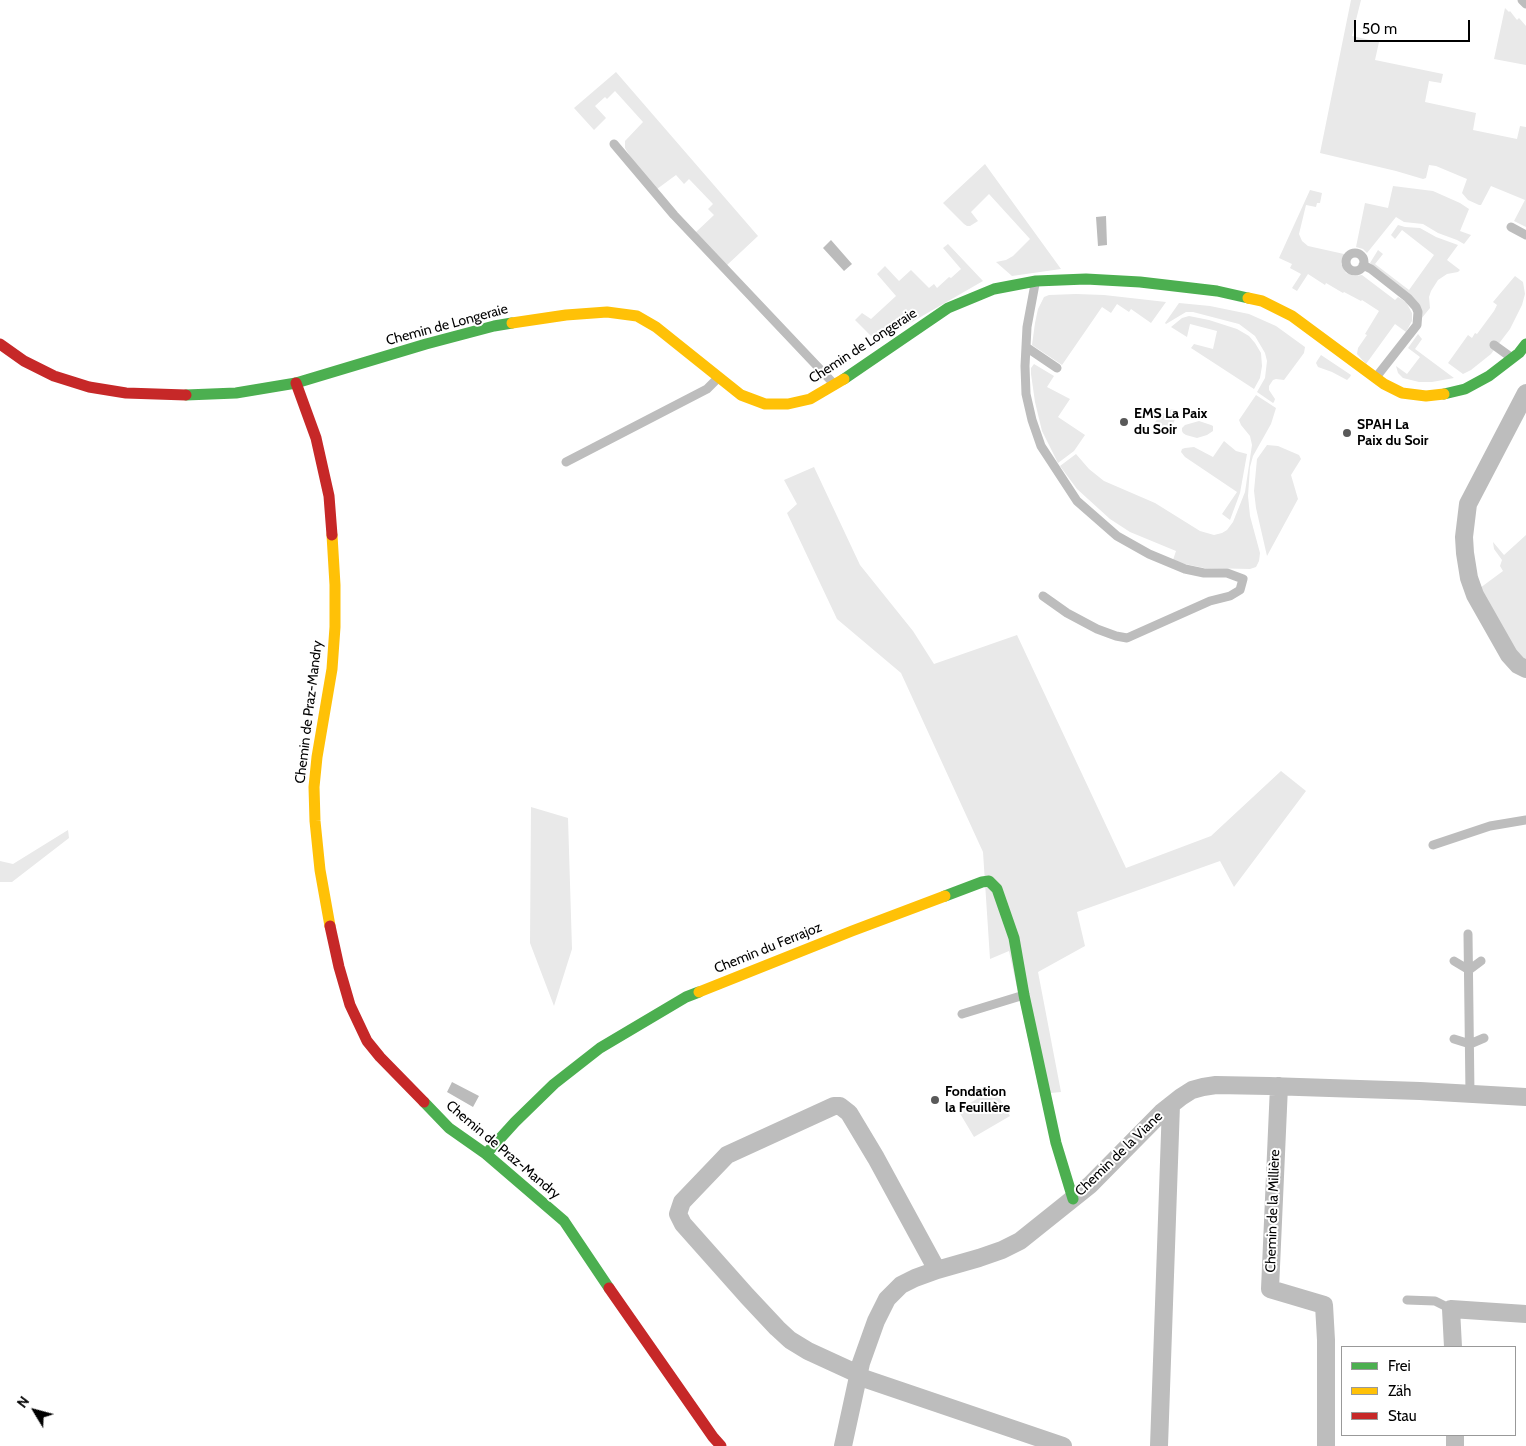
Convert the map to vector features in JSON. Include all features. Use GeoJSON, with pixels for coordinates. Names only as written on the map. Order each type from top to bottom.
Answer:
{"type":"FeatureCollection","features":[{"type":"Feature","properties":{"kind":"street","name":"Chemin de Longeraie"},"geometry":{"type":"LineString","coordinates":[[0,344],[24,361],[54,376],[90,387],[126,393],[175,396],[236,393],[296,383],[426,344],[494,326],[566,315],[607,312],[637,316],[656,327],[741,395],[765,404],[788,404],[810,399],[835,385],[948,308],[994,289],[1036,281],[1098,279],[1217,291],[1252,298],[1274,306],[1324,338],[1376,379],[1402,393],[1426,396],[1465,388],[1489,376],[1526,346]]}},
{"type":"Feature","properties":{"kind":"street","name":"Chemin de Praz-Mandry"},"geometry":{"type":"LineString","coordinates":[[296,383],[316,438],[328,496],[334,585],[335,627],[332,669],[317,757],[314,788],[315,821],[320,870],[329,923],[339,967],[357,1023],[371,1046],[386,1064],[449,1128],[486,1154],[547,1204],[564,1221],[713,1438],[721,1446]]}},
{"type":"Feature","properties":{"kind":"street"},"geometry":{"type":"LineString","coordinates":[[1526,393],[1468,504],[1464,536],[1469,578],[1475,595],[1509,655],[1518,665],[1526,668]]}},
{"type":"Feature","properties":{"kind":"street","name":"Chemin du Ferrajoz"},"geometry":{"type":"LineString","coordinates":[[486,1154],[554,1084],[600,1048],[686,997],[982,882],[989,881],[993,884],[1005,910],[1014,938],[1024,995]]}},
{"type":"Feature","properties":{"kind":"street"},"geometry":{"type":"LineString","coordinates":[[1024,995],[1056,1143],[1073,1199]]}},
{"type":"Feature","properties":{"kind":"street","name":"Chemin de la Viane"},"geometry":{"type":"LineString","coordinates":[[843,1446],[858,1375],[876,1321],[887,1299],[901,1285],[915,1278],[1002,1250],[1020,1241],[1090,1185],[1170,1104],[1192,1090],[1226,1085],[1279,1086],[1526,1098]]}},
{"type":"Feature","properties":{"kind":"street","name":"Chemin de la Millière"},"geometry":{"type":"LineString","coordinates":[[1279,1086],[1270,1289],[1324,1305],[1326,1340],[1326,1446]]}},
{"type":"Feature","properties":{"kind":"street"},"geometry":{"type":"LineString","coordinates":[[1158,1446],[1170,1104]]}},
{"type":"Feature","properties":{"kind":"street"},"geometry":{"type":"LineString","coordinates":[[937,1270],[876,1158],[848,1113],[840,1106],[834,1106],[727,1155],[682,1202],[678,1214],[683,1224],[777,1328],[790,1340],[808,1351],[858,1375],[1063,1446]]}},
{"type":"Feature","properties":{"kind":"street"},"geometry":{"type":"LineString","coordinates":[[1452,1346],[1452,1309],[1526,1314]]}},
{"type":"Feature","properties":{"kind":"lane"},"geometry":{"type":"LineString","coordinates":[[1522,0],[1526,4]]}},
{"type":"Feature","properties":{"kind":"lane"},"geometry":{"type":"LineString","coordinates":[[614,144],[674,215],[835,385]]}},
{"type":"Feature","properties":{"kind":"lane"},"geometry":{"type":"LineString","coordinates":[[1511,227],[1526,235]]}},
{"type":"Feature","properties":{"kind":"lane"},"geometry":{"type":"LineString","coordinates":[[1363,265],[1371,269],[1408,298],[1418,312],[1417,325],[1376,379]]}},
{"type":"Feature","properties":{"kind":"lane"},"geometry":{"type":"LineString","coordinates":[[1036,281],[1026,328],[1026,394],[1041,446],[1077,501],[1117,536],[1149,554],[1185,569],[1204,573],[1227,573],[1243,579],[1240,590],[1230,596],[1210,601],[1127,638],[1097,629],[1067,613],[1043,596]]}},
{"type":"Feature","properties":{"kind":"lane"},"geometry":{"type":"LineString","coordinates":[[1494,345],[1512,359]]}},
{"type":"Feature","properties":{"kind":"lane"},"geometry":{"type":"LineString","coordinates":[[1026,347],[1057,368]]}},
{"type":"Feature","properties":{"kind":"lane"},"geometry":{"type":"LineString","coordinates":[[566,462],[707,389],[719,378]]}},
{"type":"Feature","properties":{"kind":"lane"},"geometry":{"type":"LineString","coordinates":[[1433,845],[1490,826],[1526,820]]}},
{"type":"Feature","properties":{"kind":"lane"},"geometry":{"type":"LineString","coordinates":[[1468,934],[1470,1094]]}},
{"type":"Feature","properties":{"kind":"lane"},"geometry":{"type":"LineString","coordinates":[[1454,961],[1469,970]]}},
{"type":"Feature","properties":{"kind":"lane"},"geometry":{"type":"LineString","coordinates":[[1469,970],[1481,961]]}},
{"type":"Feature","properties":{"kind":"lane"},"geometry":{"type":"LineString","coordinates":[[962,1014],[1024,995]]}},
{"type":"Feature","properties":{"kind":"lane"},"geometry":{"type":"LineString","coordinates":[[1454,1039],[1470,1044],[1484,1038]]}},
{"type":"Feature","properties":{"kind":"lane"},"geometry":{"type":"LineString","coordinates":[[1407,1300],[1435,1301],[1452,1309]]}},
{"type":"Feature","properties":{"kind":"shaded area"},"geometry":{"type":"Polygon","coordinates":[[[1351,0],[1361,0],[1352,36],[1379,42],[1375,60],[1443,74],[1441,83],[1429,81],[1425,102],[1476,113],[1473,130],[1517,139],[1520,126],[1526,127],[1526,227],[1514,221],[1525,200],[1491,186],[1481,205],[1479,205],[1468,200],[1462,193],[1467,179],[1436,166],[1429,165],[1426,178],[1423,179],[1320,153],[1351,0]]]}},
{"type":"Feature","properties":{"kind":"shaded area"},"geometry":{"type":"Polygon","coordinates":[[[1505,8],[1517,20],[1519,18],[1526,26],[1526,65],[1494,59],[1505,8]]]}},
{"type":"Feature","properties":{"kind":"shaded area"},"geometry":{"type":"Polygon","coordinates":[[[616,72],[758,236],[726,266],[695,233],[714,215],[708,209],[713,204],[689,179],[684,184],[676,175],[657,189],[633,161],[625,148],[625,141],[643,122],[615,91],[607,99],[605,97],[595,106],[606,118],[594,130],[574,108],[616,72]]]}},
{"type":"Feature","properties":{"kind":"shaded area"},"geometry":{"type":"Polygon","coordinates":[[[985,164],[1061,269],[1012,276],[996,262],[1013,256],[1030,239],[989,194],[971,212],[978,221],[970,226],[964,224],[943,203],[985,164]]]}},
{"type":"Feature","properties":{"kind":"shaded area"},"geometry":{"type":"Polygon","coordinates":[[[1393,186],[1433,191],[1460,203],[1469,209],[1460,231],[1471,235],[1464,244],[1438,233],[1423,224],[1404,222],[1396,217],[1367,253],[1363,249],[1356,247],[1365,203],[1388,208],[1393,186]]]}},
{"type":"Feature","properties":{"kind":"shaded area"},"geometry":{"type":"Polygon","coordinates":[[[1310,190],[1322,193],[1320,203],[1317,203],[1316,207],[1306,205],[1299,234],[1302,241],[1308,246],[1344,254],[1341,264],[1346,273],[1354,276],[1362,275],[1395,300],[1398,297],[1406,302],[1412,313],[1412,321],[1406,332],[1395,324],[1366,364],[1357,354],[1358,348],[1379,311],[1362,300],[1343,293],[1326,283],[1325,285],[1308,274],[1297,291],[1292,288],[1301,274],[1290,268],[1292,264],[1279,258],[1310,190]]]}},
{"type":"Feature","properties":{"kind":"shaded area"},"geometry":{"type":"Polygon","coordinates":[[[1106,216],[1107,245],[1098,246],[1096,217],[1106,216]]]}},
{"type":"Feature","properties":{"kind":"shaded area"},"geometry":{"type":"Polygon","coordinates":[[[1398,225],[1420,228],[1436,237],[1458,245],[1447,260],[1460,270],[1447,274],[1438,280],[1429,297],[1430,308],[1421,319],[1420,310],[1370,263],[1378,250],[1383,254],[1375,264],[1409,290],[1434,255],[1402,230],[1395,239],[1391,235],[1398,225]]]}},
{"type":"Feature","properties":{"kind":"shaded area"},"geometry":{"type":"Polygon","coordinates":[[[831,240],[852,264],[844,271],[823,248],[831,240]]]}},
{"type":"Feature","properties":{"kind":"shaded area"},"geometry":{"type":"Polygon","coordinates":[[[948,244],[983,281],[877,342],[855,320],[862,313],[871,319],[896,296],[877,274],[885,266],[899,281],[911,270],[929,288],[934,284],[937,288],[961,269],[943,248],[948,244]]]}},
{"type":"Feature","properties":{"kind":"shaded area"},"geometry":{"type":"Polygon","coordinates":[[[1515,276],[1523,282],[1525,294],[1522,305],[1510,329],[1491,354],[1463,374],[1448,363],[1468,335],[1472,338],[1475,333],[1477,334],[1497,305],[1493,302],[1515,276]]]}},
{"type":"Feature","properties":{"kind":"shaded area"},"geometry":{"type":"Polygon","coordinates":[[[1076,294],[1166,302],[1151,323],[1131,309],[1129,312],[1117,304],[1111,313],[1102,307],[1062,365],[1032,345],[1035,323],[1038,309],[1044,297],[1049,295],[1076,294]]]}},
{"type":"Feature","properties":{"kind":"shaded area"},"geometry":{"type":"Polygon","coordinates":[[[1179,303],[1210,306],[1249,314],[1276,326],[1305,347],[1304,353],[1284,380],[1273,380],[1269,386],[1269,390],[1275,399],[1273,403],[1257,392],[1265,378],[1267,361],[1265,353],[1255,336],[1239,324],[1193,312],[1186,312],[1166,324],[1179,303]]]}},
{"type":"Feature","properties":{"kind":"shaded area"},"geometry":{"type":"Polygon","coordinates":[[[1189,316],[1237,329],[1249,336],[1261,353],[1262,366],[1260,378],[1254,389],[1191,348],[1194,344],[1213,349],[1217,331],[1190,324],[1187,337],[1171,327],[1182,318],[1189,316]]]}},
{"type":"Feature","properties":{"kind":"shaded area"},"geometry":{"type":"Polygon","coordinates":[[[1418,334],[1422,339],[1415,349],[1454,378],[1419,382],[1403,378],[1398,373],[1396,366],[1407,374],[1420,357],[1408,348],[1418,334]]]}},
{"type":"Feature","properties":{"kind":"shaded area"},"geometry":{"type":"Polygon","coordinates":[[[1321,355],[1351,375],[1350,377],[1347,380],[1318,367],[1316,363],[1321,355]]]}},
{"type":"Feature","properties":{"kind":"shaded area"},"geometry":{"type":"Polygon","coordinates":[[[1034,364],[1054,376],[1047,387],[1070,399],[1058,417],[1085,435],[1074,451],[1058,463],[1042,431],[1031,374],[1031,368],[1034,364]]]}},
{"type":"Feature","properties":{"kind":"shaded area"},"geometry":{"type":"Polygon","coordinates":[[[1256,395],[1276,408],[1271,424],[1253,456],[1250,467],[1248,496],[1250,516],[1260,553],[1256,567],[1250,569],[1204,568],[1173,560],[1176,551],[1130,532],[1110,519],[1077,489],[1060,466],[1076,454],[1089,469],[1104,481],[1155,503],[1200,531],[1214,535],[1222,533],[1233,522],[1245,492],[1252,445],[1250,436],[1239,420],[1256,395]]]}},
{"type":"Feature","properties":{"kind":"shaded area"},"geometry":{"type":"Polygon","coordinates":[[[1175,409],[1177,415],[1171,428],[1161,434],[1153,433],[1154,424],[1159,416],[1175,409]]]}},
{"type":"Feature","properties":{"kind":"shaded area"},"geometry":{"type":"Polygon","coordinates":[[[1199,421],[1213,426],[1213,431],[1197,438],[1183,433],[1182,428],[1185,425],[1199,421]]]}},
{"type":"Feature","properties":{"kind":"shaded area"},"geometry":{"type":"Polygon","coordinates":[[[1224,441],[1236,451],[1247,454],[1240,493],[1230,520],[1222,514],[1237,492],[1185,457],[1181,452],[1182,449],[1194,447],[1213,457],[1224,441]]]}},
{"type":"Feature","properties":{"kind":"shaded area"},"geometry":{"type":"Polygon","coordinates":[[[1267,445],[1278,446],[1299,455],[1301,459],[1291,475],[1298,499],[1267,556],[1254,491],[1257,459],[1267,445]]]}},
{"type":"Feature","properties":{"kind":"shaded area"},"geometry":{"type":"Polygon","coordinates":[[[814,467],[860,565],[913,631],[934,664],[1017,635],[1126,868],[1211,836],[1281,771],[1306,791],[1234,887],[1220,861],[1077,912],[1085,946],[1038,972],[1061,1092],[1040,1094],[1009,951],[990,959],[983,852],[901,673],[837,619],[787,513],[797,504],[784,480],[814,467]]]}},
{"type":"Feature","properties":{"kind":"shaded area"},"geometry":{"type":"Polygon","coordinates":[[[1526,535],[1526,662],[1520,660],[1480,588],[1503,571],[1500,566],[1502,560],[1494,549],[1493,542],[1504,555],[1526,535]]]}},
{"type":"Feature","properties":{"kind":"shaded area"},"geometry":{"type":"Polygon","coordinates":[[[531,807],[568,818],[572,949],[554,1006],[530,943],[531,807]]]}},
{"type":"Feature","properties":{"kind":"shaded area"},"geometry":{"type":"Polygon","coordinates":[[[68,830],[69,838],[12,882],[0,882],[0,861],[13,864],[68,830]]]}},
{"type":"Feature","properties":{"kind":"shaded area"},"geometry":{"type":"Polygon","coordinates":[[[452,1082],[479,1096],[473,1107],[447,1092],[452,1082]]]}},
{"type":"Feature","properties":{"kind":"shaded area"},"geometry":{"type":"Polygon","coordinates":[[[994,1089],[1010,1116],[974,1137],[958,1110],[994,1089]]]}},
{"type":"Feature","properties":{"kind":"traffic: fast"},"geometry":{"type":"LineString","coordinates":[[844,379],[948,308],[994,289],[1036,281],[1086,279],[1140,282],[1217,291],[1248,298]]}},
{"type":"Feature","properties":{"kind":"traffic: fast"},"geometry":{"type":"LineString","coordinates":[[186,395],[236,393],[296,383],[426,344],[512,323]]}},
{"type":"Feature","properties":{"kind":"traffic: fast"},"geometry":{"type":"LineString","coordinates":[[1444,394],[1465,389],[1489,376],[1519,353],[1526,344]]}},
{"type":"Feature","properties":{"kind":"traffic: fast"},"geometry":{"type":"LineString","coordinates":[[945,896],[989,881],[997,889],[1014,938],[1024,995],[1056,1143],[1073,1199]]}},
{"type":"Feature","properties":{"kind":"traffic: fast"},"geometry":{"type":"LineString","coordinates":[[486,1154],[554,1084],[600,1048],[686,997],[699,992]]}},
{"type":"Feature","properties":{"kind":"traffic: fast"},"geometry":{"type":"LineString","coordinates":[[424,1102],[449,1128],[486,1154],[564,1221],[609,1288]]}},
{"type":"Feature","properties":{"kind":"traffic: slow"},"geometry":{"type":"LineString","coordinates":[[1248,298],[1262,301],[1292,316],[1384,384],[1402,393],[1426,396],[1444,394]]}},
{"type":"Feature","properties":{"kind":"traffic: slow"},"geometry":{"type":"LineString","coordinates":[[512,323],[566,315],[607,312],[637,316],[656,327],[741,395],[765,404],[788,404],[810,399],[844,379]]}},
{"type":"Feature","properties":{"kind":"traffic: slow"},"geometry":{"type":"LineString","coordinates":[[330,926],[320,870],[314,787],[317,757],[332,669],[335,627],[332,535]]}},
{"type":"Feature","properties":{"kind":"traffic: slow"},"geometry":{"type":"LineString","coordinates":[[699,992],[945,896]]}},
{"type":"Feature","properties":{"kind":"traffic: jam"},"geometry":{"type":"LineString","coordinates":[[0,344],[24,361],[54,376],[89,387],[126,393],[186,395]]}},
{"type":"Feature","properties":{"kind":"traffic: jam"},"geometry":{"type":"LineString","coordinates":[[296,383],[316,438],[329,496],[332,535]]}},
{"type":"Feature","properties":{"kind":"traffic: jam"},"geometry":{"type":"LineString","coordinates":[[330,926],[350,1005],[367,1041],[424,1102]]}},
{"type":"Feature","properties":{"kind":"traffic: jam"},"geometry":{"type":"LineString","coordinates":[[609,1288],[721,1446]]}},
{"type":"Feature","properties":{"kind":"place","name":"EMS La Paix du Soir"},"geometry":{"type":"Point","coordinates":[1124,422]}},
{"type":"Feature","properties":{"kind":"place","name":"SPAH La Paix du Soir"},"geometry":{"type":"Point","coordinates":[1347,433]}},
{"type":"Feature","properties":{"kind":"place","name":"Fondation la Feuillère"},"geometry":{"type":"Point","coordinates":[935,1100]}}]}
